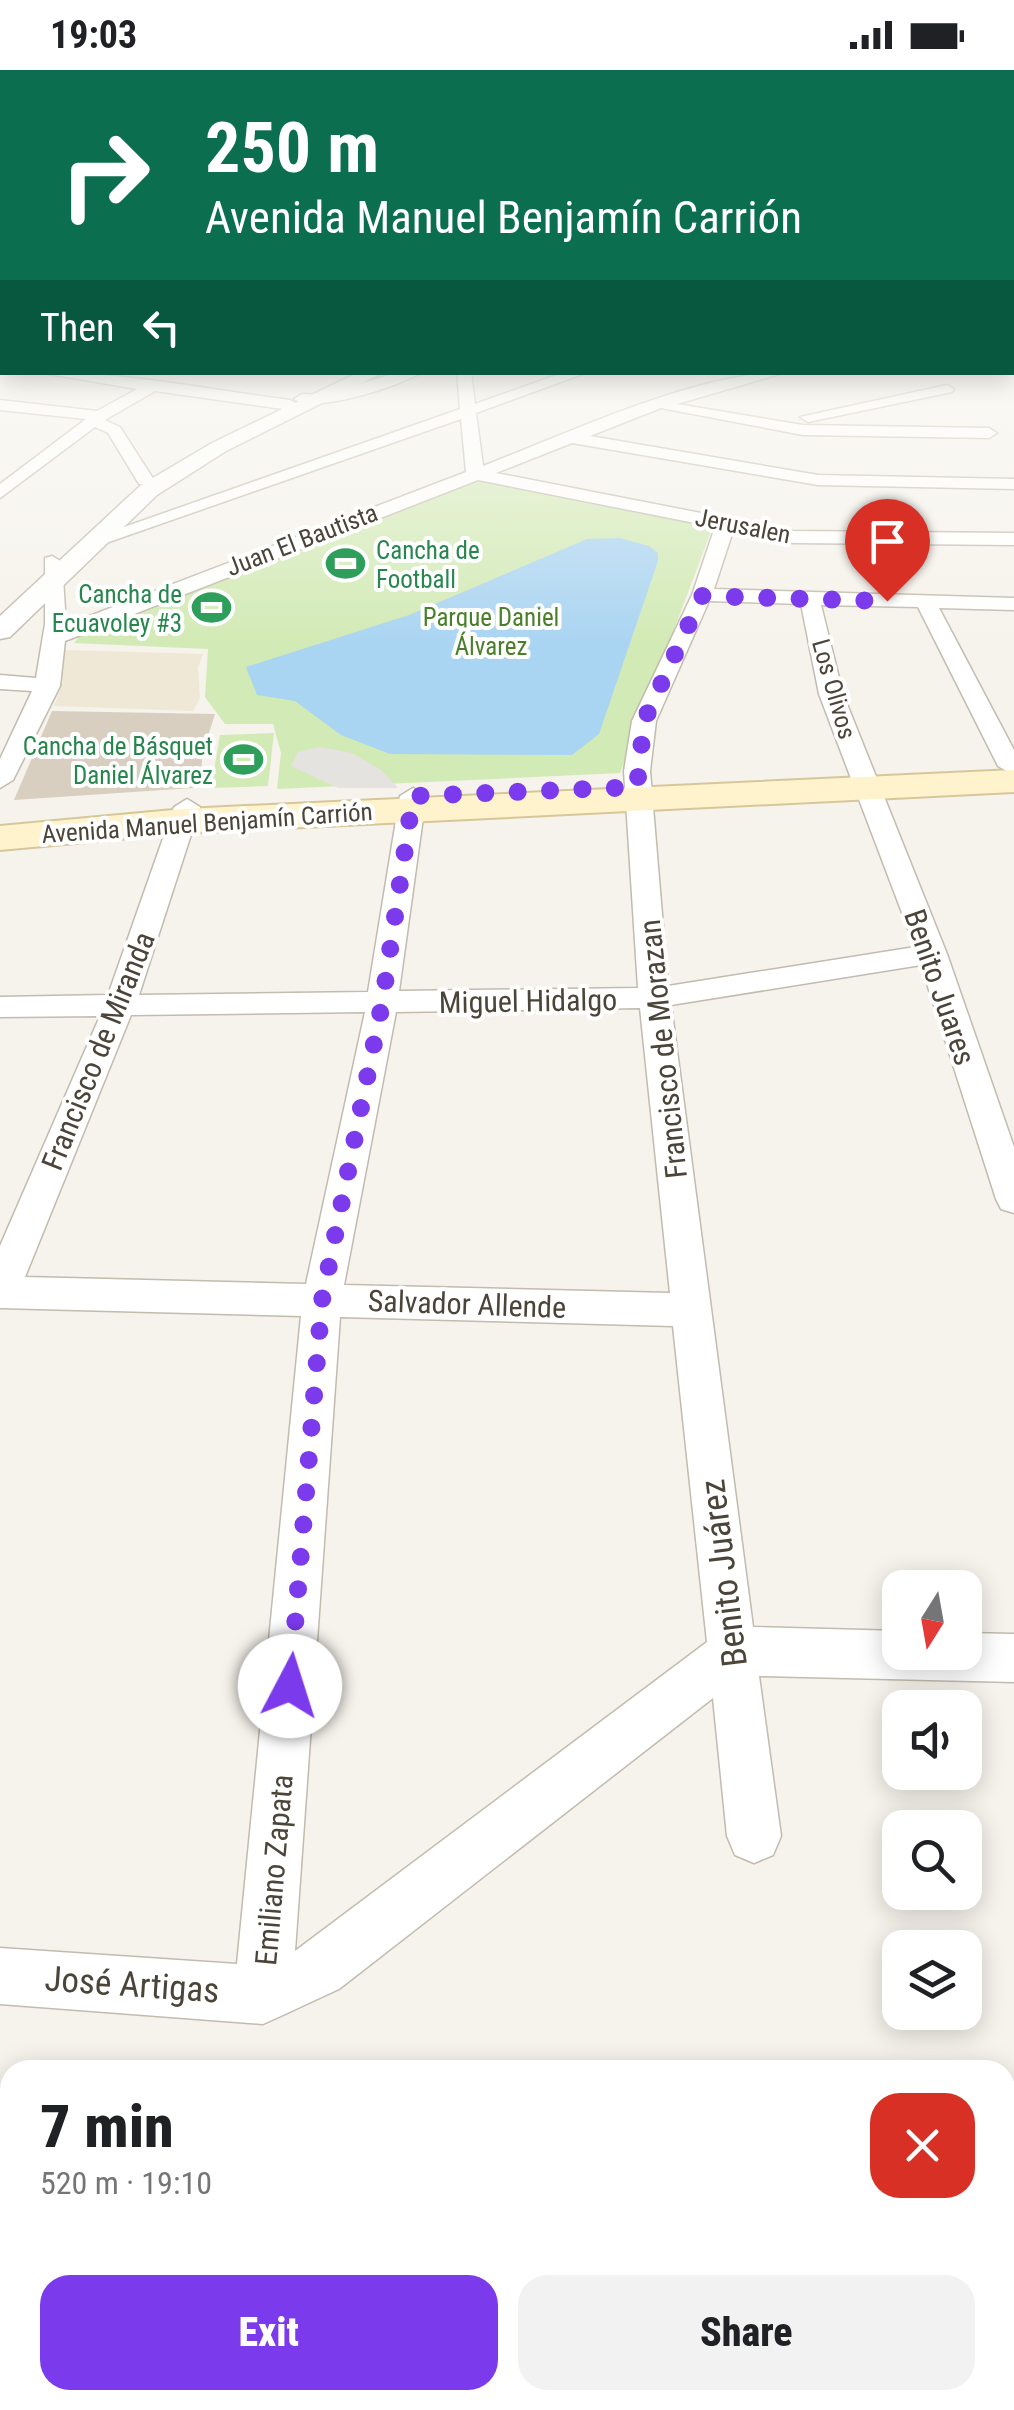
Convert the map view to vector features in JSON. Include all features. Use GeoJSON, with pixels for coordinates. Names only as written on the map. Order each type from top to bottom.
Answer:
{"type":"FeatureCollection","features":[{"type":"Feature","properties":{"kind":"main road","name":"Avenida Manuel Benjamín Carrión"},"geometry":{"type":"LineString","coordinates":[[0,822],[865,784],[1013,771]]}},
{"type":"Feature","properties":{"kind":"main road","name":"Avenida Manuel Benjamín Carrión"},"geometry":{"type":"LineString","coordinates":[[0,838],[186,814]]}},
{"type":"Feature","properties":{"kind":"street"},"geometry":{"type":"LineString","coordinates":[[0,494],[84,429]]}},
{"type":"Feature","properties":{"kind":"street"},"geometry":{"type":"LineString","coordinates":[[113,429],[144,480]]}},
{"type":"Feature","properties":{"kind":"street"},"geometry":{"type":"LineString","coordinates":[[0,631],[144,480],[247,429]]}},
{"type":"Feature","properties":{"kind":"street"},"geometry":{"type":"LineString","coordinates":[[0,610],[99,539],[150,490],[253,429]]}},
{"type":"Feature","properties":{"kind":"street"},"geometry":{"type":"LineString","coordinates":[[99,539],[421,429]]}},
{"type":"Feature","properties":{"kind":"street"},"geometry":{"type":"LineString","coordinates":[[468,429],[475,474]]}},
{"type":"Feature","properties":{"kind":"street","name":"Juan El Bautista"},"geometry":{"type":"LineString","coordinates":[[55,637],[593,429]]}},
{"type":"Feature","properties":{"kind":"street"},"geometry":{"type":"LineString","coordinates":[[812,429],[842,433],[989,433]]}},
{"type":"Feature","properties":{"kind":"street"},"geometry":{"type":"LineString","coordinates":[[985,429],[1002,447]]}},
{"type":"Feature","properties":{"kind":"street"},"geometry":{"type":"LineString","coordinates":[[570,438],[818,480],[1014,484]]}},
{"type":"Feature","properties":{"kind":"street","name":"Jerusalen"},"geometry":{"type":"LineString","coordinates":[[475,474],[792,536],[1014,539]]}},
{"type":"Feature","properties":{"kind":"street"},"geometry":{"type":"LineString","coordinates":[[814,503],[818,480]]}},
{"type":"Feature","properties":{"kind":"street"},"geometry":{"type":"LineString","coordinates":[[834,516],[882,538]]}},
{"type":"Feature","properties":{"kind":"street","name":"Francisco de Morazan"},"geometry":{"type":"LineString","coordinates":[[693,1310],[654,998],[638,794],[644,721],[702,596],[726,523]]}},
{"type":"Feature","properties":{"kind":"street"},"geometry":{"type":"LineString","coordinates":[[0,780],[49,686],[55,637],[54,571]]}},
{"type":"Feature","properties":{"kind":"street"},"geometry":{"type":"LineString","coordinates":[[702,596],[1014,604]]}},
{"type":"Feature","properties":{"kind":"street","name":"Los Olivos"},"geometry":{"type":"LineString","coordinates":[[810,600],[830,694],[865,784]]}},
{"type":"Feature","properties":{"kind":"street"},"geometry":{"type":"LineString","coordinates":[[926,602],[1013,771]]}},
{"type":"Feature","properties":{"kind":"street"},"geometry":{"type":"LineString","coordinates":[[0,682],[49,686]]}},
{"type":"Feature","properties":{"kind":"street","name":"Benito Juares"},"geometry":{"type":"LineString","coordinates":[[865,784],[932,954],[1014,1199]]}},
{"type":"Feature","properties":{"kind":"street","name":"Emiliano Zapata"},"geometry":{"type":"LineString","coordinates":[[263,1994],[322,1300],[382,1004],[413,802]]}},
{"type":"Feature","properties":{"kind":"street","name":"Francisco de Miranda"},"geometry":{"type":"LineString","coordinates":[[0,1292],[120,1005],[186,814]]}},
{"type":"Feature","properties":{"kind":"street","name":"Miguel Hidalgo"},"geometry":{"type":"LineString","coordinates":[[0,1007],[654,998],[932,954]]}},
{"type":"Feature","properties":{"kind":"street","name":"Salvador Allende"},"geometry":{"type":"LineString","coordinates":[[0,1292],[693,1310]]}},
{"type":"Feature","properties":{"kind":"street","name":"Benito Juárez"},"geometry":{"type":"LineString","coordinates":[[693,1310],[754,1836]]}},
{"type":"Feature","properties":{"kind":"street"},"geometry":{"type":"LineString","coordinates":[[263,1994],[318,1968],[734,1651],[1014,1658]]}},
{"type":"Feature","properties":{"kind":"street","name":"José Artigas"},"geometry":{"type":"LineString","coordinates":[[0,1976],[263,1994]]}},
{"type":"Feature","properties":{"kind":"shaded area"},"geometry":{"type":"Polygon","coordinates":[[[65,650],[203,654],[198,668],[200,698],[193,711],[54,706],[62,685],[65,650]]]}},
{"type":"Feature","properties":{"kind":"shaded area"},"geometry":{"type":"Polygon","coordinates":[[[319,747],[352,753],[381,770],[398,788],[338,788],[291,766],[298,752],[319,747]]]}},
{"type":"Feature","properties":{"kind":"green space","name":"Parque Daniel Álvarez"},"geometry":{"type":"Polygon","coordinates":[[[475,480],[713,526],[620,773],[277,789],[281,753],[273,724],[225,724],[205,697],[208,649],[74,643],[85,629],[475,480]]]}},
{"type":"Feature","properties":{"kind":"green space","name":"Cancha de Básquet Daniel Álvarez"},"geometry":{"type":"Polygon","coordinates":[[[274,733],[268,786],[211,788],[220,735],[274,733]]]}},
{"type":"Feature","properties":{"kind":"water"},"geometry":{"type":"Polygon","coordinates":[[[620,538],[649,546],[658,553],[658,561],[599,734],[572,755],[390,754],[341,735],[295,701],[257,695],[246,667],[409,615],[587,539],[620,538]]]}},
{"type":"Feature","properties":{"kind":"building"},"geometry":{"type":"Polygon","coordinates":[[[52,711],[215,714],[203,752],[200,781],[193,788],[14,800],[52,711]]]}},
{"type":"Feature","properties":{"kind":"place","name":"Cancha de Football"},"geometry":{"type":"Point","coordinates":[346,564]}},
{"type":"Feature","properties":{"kind":"place","name":"Cancha de Ecuavoley #3"},"geometry":{"type":"Point","coordinates":[212,608]}},
{"type":"Feature","properties":{"kind":"place","name":"Cancha de Básquet Daniel Álvarez"},"geometry":{"type":"Point","coordinates":[243,760]}},
{"type":"Feature","properties":{"kind":"route"},"geometry":{"type":"LineString","coordinates":[[290,1686],[322,1300],[382,1004],[413,796],[637,787],[644,721],[702,596],[887,601]]}}]}
